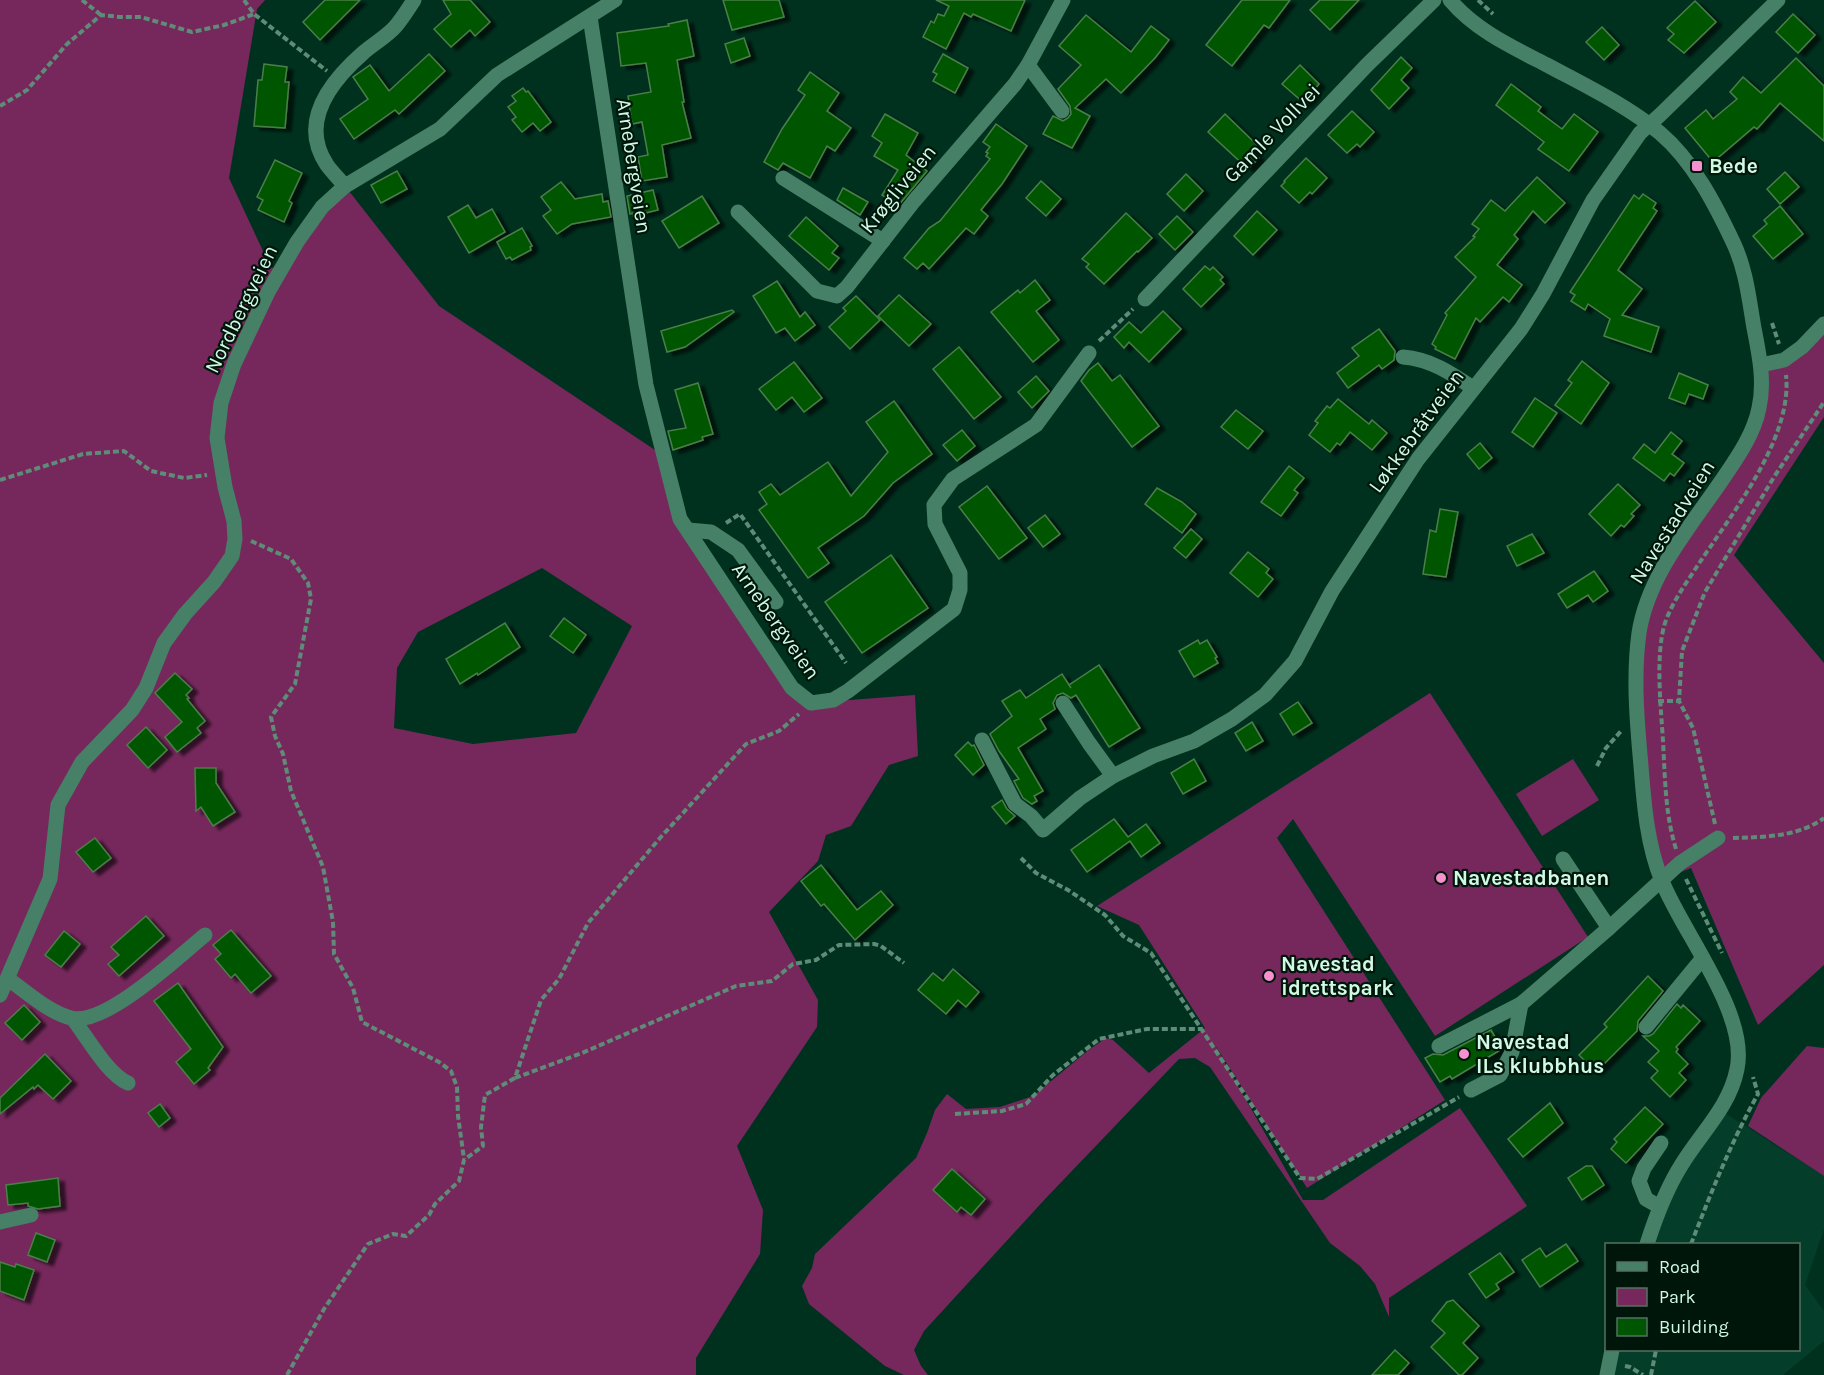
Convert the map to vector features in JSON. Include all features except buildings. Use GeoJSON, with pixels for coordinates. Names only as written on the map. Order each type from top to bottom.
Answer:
{"type":"FeatureCollection","features":[{"type":"Feature","properties":{"kind":"street"},"geometry":{"type":"LineString","coordinates":[[345,186],[326,164],[317,143],[316,123],[323,98],[337,79],[362,54],[395,27],[414,0]]}},
{"type":"Feature","properties":{"kind":"street","name":"Nordbergveien"},"geometry":{"type":"LineString","coordinates":[[0,995],[50,879],[58,805],[82,762],[132,710],[146,688],[164,643],[185,614],[214,582],[232,556],[235,539],[234,521],[222,472],[217,438],[221,403],[234,364],[268,292],[297,242],[322,207],[345,186],[440,129],[497,75],[615,0]]}},
{"type":"Feature","properties":{"kind":"street","name":"Krøgliveien"},"geometry":{"type":"LineString","coordinates":[[738,212],[817,291],[837,296],[848,286],[927,185],[1015,84],[1028,65],[1063,0]]}},
{"type":"Feature","properties":{"kind":"street","name":"Gamle Vollvei"},"geometry":{"type":"LineString","coordinates":[[1145,299],[1367,65],[1434,0]]}},
{"type":"Feature","properties":{"kind":"street","name":"Navestadveien"},"geometry":{"type":"LineString","coordinates":[[1450,0],[1482,30],[1617,102],[1663,135],[1687,163],[1714,205],[1736,247],[1745,276],[1761,365],[1760,408],[1752,431],[1736,460],[1663,567],[1647,598],[1639,634],[1638,715],[1644,807],[1653,850],[1661,879],[1726,1005],[1738,1039],[1738,1069],[1720,1110],[1682,1163],[1660,1207],[1648,1243]]}},
{"type":"Feature","properties":{"kind":"street","name":"Løkkebråtveien"},"geometry":{"type":"LineString","coordinates":[[982,740],[1015,804],[1031,816],[1043,830],[1080,798],[1113,776],[1153,756],[1194,741],[1232,719],[1265,695],[1295,661],[1332,591],[1418,459],[1521,329],[1543,294],[1593,200],[1640,133],[1778,0]]}},
{"type":"Feature","properties":{"kind":"street","name":"Arnebergveien"},"geometry":{"type":"LineString","coordinates":[[590,17],[646,385],[680,519],[792,688],[811,703],[833,700],[848,691],[954,609],[960,590],[960,573],[935,524],[934,505],[953,480],[1036,425],[1089,353]]}},
{"type":"Feature","properties":{"kind":"street"},"geometry":{"type":"LineString","coordinates":[[1028,65],[1062,111]]}},
{"type":"Feature","properties":{"kind":"street"},"geometry":{"type":"LineString","coordinates":[[783,178],[883,241]]}},
{"type":"Feature","properties":{"kind":"street"},"geometry":{"type":"LineString","coordinates":[[1761,365],[1785,360],[1802,347],[1824,324]]}},
{"type":"Feature","properties":{"kind":"street"},"geometry":{"type":"LineString","coordinates":[[1403,357],[1414,357],[1434,364],[1473,388]]}},
{"type":"Feature","properties":{"kind":"street","name":"Arnebergveien"},"geometry":{"type":"LineString","coordinates":[[688,530],[711,532],[738,549],[776,602]]}},
{"type":"Feature","properties":{"kind":"street"},"geometry":{"type":"LineString","coordinates":[[1063,703],[1113,776]]}},
{"type":"Feature","properties":{"kind":"street"},"geometry":{"type":"LineString","coordinates":[[1439,1046],[1521,1004],[1609,928],[1661,879],[1680,863],[1718,838]]}},
{"type":"Feature","properties":{"kind":"street"},"geometry":{"type":"LineString","coordinates":[[1563,859],[1609,928]]}},
{"type":"Feature","properties":{"kind":"street"},"geometry":{"type":"LineString","coordinates":[[8,979],[54,1011],[73,1018],[94,1016],[126,999],[205,935]]}},
{"type":"Feature","properties":{"kind":"street"},"geometry":{"type":"LineString","coordinates":[[1646,1027],[1702,959]]}},
{"type":"Feature","properties":{"kind":"street"},"geometry":{"type":"LineString","coordinates":[[1470,1090],[1500,1075],[1512,1052],[1521,1004]]}},
{"type":"Feature","properties":{"kind":"street"},"geometry":{"type":"LineString","coordinates":[[73,1018],[111,1071],[118,1079],[128,1083]]}},
{"type":"Feature","properties":{"kind":"street"},"geometry":{"type":"LineString","coordinates":[[1660,1207],[1646,1199],[1639,1181],[1649,1160],[1661,1143]]}},
{"type":"Feature","properties":{"kind":"street"},"geometry":{"type":"LineString","coordinates":[[0,1222],[31,1215]]}},
{"type":"Feature","properties":{"kind":"street"},"geometry":{"type":"LineString","coordinates":[[1607,1375],[1612,1351]]}},
{"type":"Feature","properties":{"kind":"path"},"geometry":{"type":"LineString","coordinates":[[81,0],[101,15],[141,17],[192,32],[224,25],[254,14]]}},
{"type":"Feature","properties":{"kind":"path"},"geometry":{"type":"LineString","coordinates":[[244,0],[254,14],[337,79]]}},
{"type":"Feature","properties":{"kind":"path"},"geometry":{"type":"LineString","coordinates":[[0,106],[27,90],[67,44],[101,15]]}},
{"type":"Feature","properties":{"kind":"path"},"geometry":{"type":"LineString","coordinates":[[1089,353],[1103,336],[1145,299]]}},
{"type":"Feature","properties":{"kind":"path"},"geometry":{"type":"LineString","coordinates":[[1722,955],[1680,863],[1668,815],[1660,700],[1661,647],[1665,624],[1676,599],[1756,476],[1776,437],[1784,415],[1787,386],[1785,360],[1771,319]]}},
{"type":"Feature","properties":{"kind":"path"},"geometry":{"type":"LineString","coordinates":[[1824,402],[1774,477],[1705,592],[1682,651],[1679,701],[1693,728],[1718,838],[1781,835],[1812,826],[1824,818]]}},
{"type":"Feature","properties":{"kind":"path"},"geometry":{"type":"LineString","coordinates":[[0,480],[83,453],[124,451],[152,471],[184,478],[222,472]]}},
{"type":"Feature","properties":{"kind":"path"},"geometry":{"type":"LineString","coordinates":[[711,532],[740,514],[846,663]]}},
{"type":"Feature","properties":{"kind":"path"},"geometry":{"type":"LineString","coordinates":[[235,539],[255,542],[291,559],[308,583],[311,598],[295,684],[271,717],[274,736],[283,754],[291,790],[323,867],[333,922],[334,954],[353,988],[362,1022],[452,1071],[457,1087],[464,1160],[459,1181],[414,1229],[406,1236],[393,1234],[368,1244],[324,1309],[286,1375]]}},
{"type":"Feature","properties":{"kind":"path"},"geometry":{"type":"LineString","coordinates":[[515,1078],[541,1000],[559,979],[588,923],[660,838],[746,744],[779,731],[811,703]]}},
{"type":"Feature","properties":{"kind":"path"},"geometry":{"type":"LineString","coordinates":[[1021,858],[1036,873],[1096,908],[1123,936],[1151,953],[1300,1178],[1317,1179],[1470,1090]]}},
{"type":"Feature","properties":{"kind":"path"},"geometry":{"type":"LineString","coordinates":[[464,1160],[483,1146],[481,1127],[485,1095],[515,1078],[582,1053],[736,986],[772,981],[793,964],[816,960],[839,945],[874,944],[881,946],[904,963]]}},
{"type":"Feature","properties":{"kind":"path"},"geometry":{"type":"LineString","coordinates":[[955,1114],[1002,1111],[1026,1104],[1053,1075],[1099,1039],[1147,1029],[1201,1029]]}},
{"type":"Feature","properties":{"kind":"path"},"geometry":{"type":"LineString","coordinates":[[1692,1243],[1717,1179],[1742,1123],[1758,1094],[1752,1074]]}},
{"type":"Feature","properties":{"kind":"path"},"geometry":{"type":"LineString","coordinates":[[1651,1375],[1656,1351]]}},
{"type":"Feature","properties":{"kind":"path"},"geometry":{"type":"LineString","coordinates":[[1621,1366],[1630,1367],[1643,1375]]}},
{"type":"Feature","properties":{"kind":"shaded area"},"geometry":{"type":"Polygon","coordinates":[[[1720,1110],[1824,1176],[1824,1229],[1805,1285],[1824,1311],[1824,1341],[1783,1375],[1607,1375],[1612,1351],[1800,1351],[1800,1243],[1647,1243],[1661,1202],[1720,1110]]]}},
{"type":"Feature","properties":{"kind":"green space"},"geometry":{"type":"Polygon","coordinates":[[[0,0],[265,0],[257,9],[229,178],[270,266],[279,272],[345,186],[439,306],[664,456],[680,519],[811,703],[915,695],[918,756],[889,765],[851,826],[826,835],[818,861],[769,912],[818,1000],[817,1027],[737,1146],[763,1210],[760,1254],[696,1358],[696,1375],[0,1375],[0,0]],[[542,568],[418,632],[397,668],[394,728],[473,744],[576,733],[632,626],[542,568]]]}},
{"type":"Feature","properties":{"kind":"green space"},"geometry":{"type":"Polygon","coordinates":[[[1824,324],[1824,417],[1734,555],[1824,663],[1824,965],[1758,1025],[1691,868],[1661,880],[1652,850],[1639,634],[1663,567],[1752,432],[1761,365],[1785,360],[1824,324]]]}},
{"type":"Feature","properties":{"kind":"green space"},"geometry":{"type":"Polygon","coordinates":[[[1430,693],[1588,937],[1435,1036],[1293,819],[1277,838],[1445,1100],[1307,1188],[1213,1042],[1303,1200],[1323,1200],[1460,1108],[1527,1206],[1389,1298],[1389,1317],[1375,1284],[1360,1266],[1330,1243],[1210,1067],[1195,1058],[1179,1059],[1046,1198],[924,1331],[914,1350],[928,1375],[904,1375],[885,1366],[809,1304],[802,1286],[812,1268],[815,1254],[916,1158],[935,1110],[947,1094],[966,1109],[1000,1107],[1033,1096],[1106,1038],[1113,1040],[1149,1073],[1205,1028],[1139,925],[1097,906],[1430,693]]]}},
{"type":"Feature","properties":{"kind":"green space"},"geometry":{"type":"Polygon","coordinates":[[[1573,759],[1599,800],[1542,836],[1516,794],[1573,759]]]}},
{"type":"Feature","properties":{"kind":"green space"},"geometry":{"type":"Polygon","coordinates":[[[1807,1046],[1824,1048],[1824,1176],[1748,1126],[1761,1098],[1807,1046]]]}},
{"type":"Feature","properties":{"kind":"place","name":"Bede"},"geometry":{"type":"Point","coordinates":[1697,166]}},
{"type":"Feature","properties":{"kind":"place","name":"Navestadbanen"},"geometry":{"type":"Point","coordinates":[1441,878]}},
{"type":"Feature","properties":{"kind":"place","name":"Navestad idrettspark"},"geometry":{"type":"Point","coordinates":[1269,976]}},
{"type":"Feature","properties":{"kind":"place","name":"Navestad ILs klubbhus"},"geometry":{"type":"Point","coordinates":[1464,1054]}}]}
